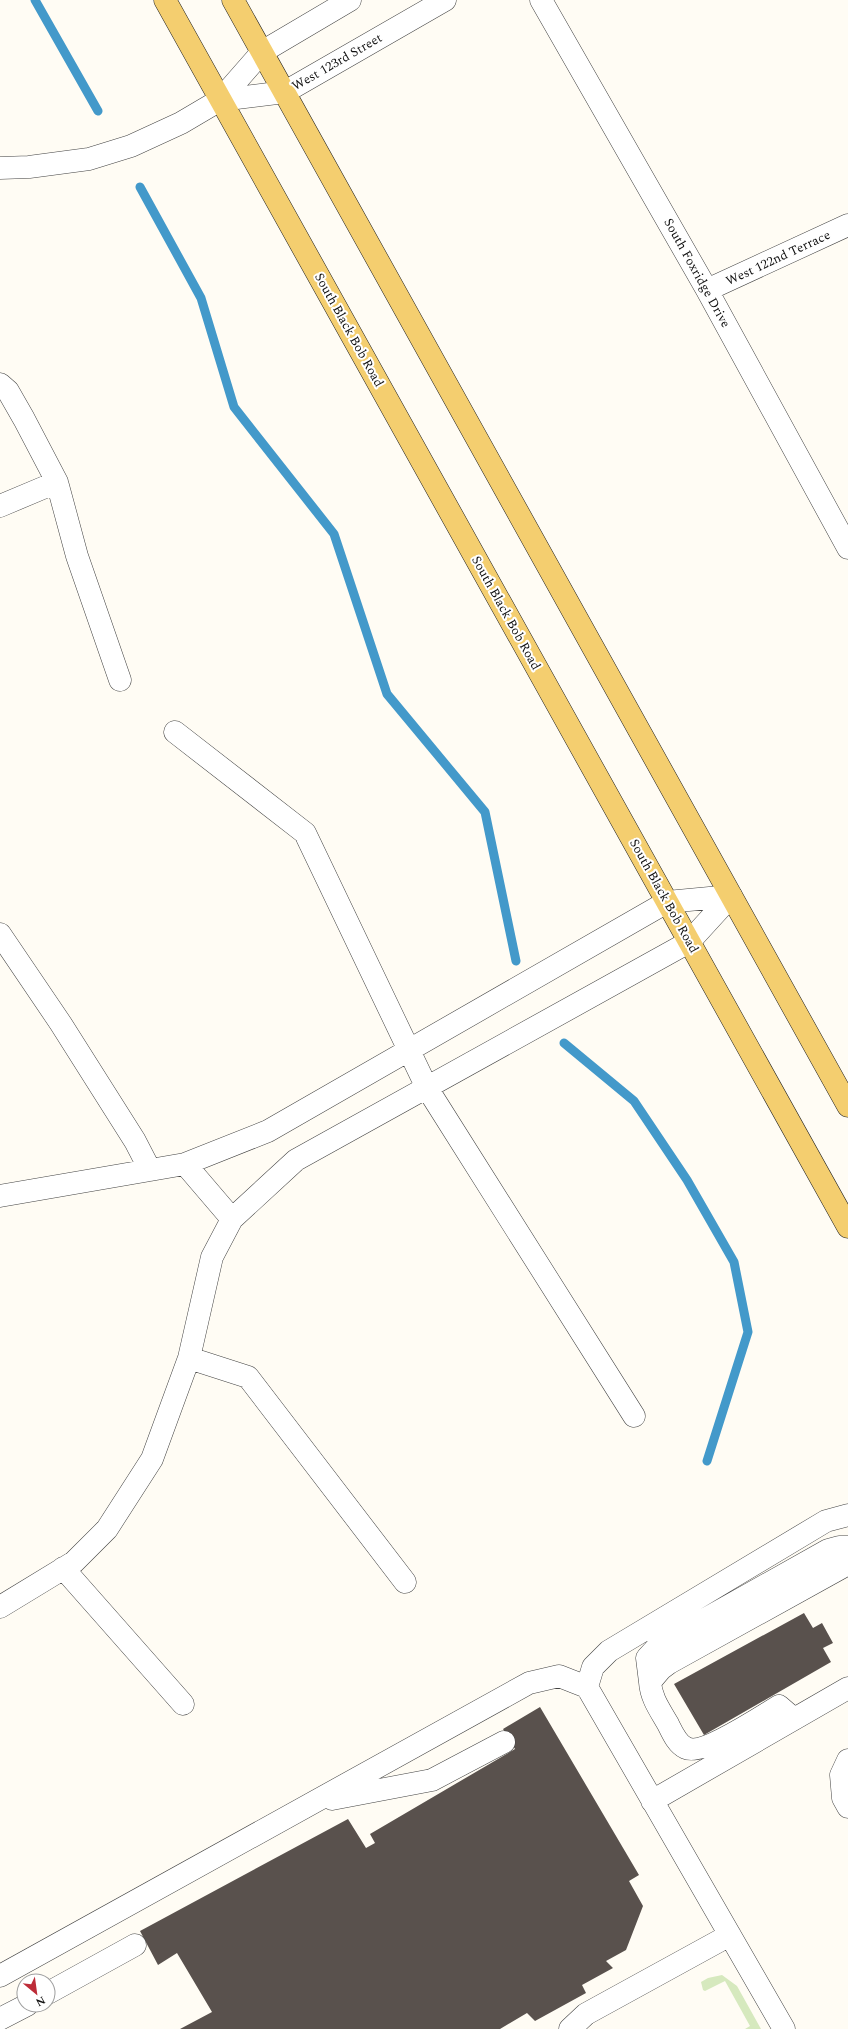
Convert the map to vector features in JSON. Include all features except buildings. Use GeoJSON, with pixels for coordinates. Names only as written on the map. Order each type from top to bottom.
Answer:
{"type":"FeatureCollection","features":[{"type":"Feature","properties":{"kind":"main road","name":"South Black Bob Road"},"geometry":{"type":"LineString","coordinates":[[165,0],[848,1226]]}},
{"type":"Feature","properties":{"kind":"main road"},"geometry":{"type":"LineString","coordinates":[[233,0],[848,1106]]}},
{"type":"Feature","properties":{"kind":"street","name":"West 123rd Street"},"geometry":{"type":"LineString","coordinates":[[0,168],[60,164],[112,152],[151,138],[220,100],[262,52],[350,0]]}},
{"type":"Feature","properties":{"kind":"street","name":"West 123rd Street"},"geometry":{"type":"LineString","coordinates":[[220,100],[285,92],[445,0]]}},
{"type":"Feature","properties":{"kind":"street","name":"South Foxridge Drive"},"geometry":{"type":"LineString","coordinates":[[541,0],[707,290],[848,548]]}},
{"type":"Feature","properties":{"kind":"street","name":"West 122nd Terrace"},"geometry":{"type":"LineString","coordinates":[[707,290],[848,225]]}},
{"type":"Feature","properties":{"kind":"street"},"geometry":{"type":"LineString","coordinates":[[0,384],[8,391],[57,482],[77,556],[120,680]]}},
{"type":"Feature","properties":{"kind":"street"},"geometry":{"type":"LineString","coordinates":[[0,506],[57,482]]}},
{"type":"Feature","properties":{"kind":"street"},"geometry":{"type":"LineString","coordinates":[[175,732],[305,833],[427,1088],[634,1416]]}},
{"type":"Feature","properties":{"kind":"street"},"geometry":{"type":"LineString","coordinates":[[0,1196],[185,1164],[268,1131],[667,902],[731,896]]}},
{"type":"Feature","properties":{"kind":"street"},"geometry":{"type":"LineString","coordinates":[[0,1607],[74,1562],[107,1529],[152,1459],[189,1358],[212,1257],[232,1219],[296,1160],[689,942],[731,896]]}},
{"type":"Feature","properties":{"kind":"street"},"geometry":{"type":"LineString","coordinates":[[1,937],[62,1024],[135,1141],[150,1170]]}},
{"type":"Feature","properties":{"kind":"street"},"geometry":{"type":"LineString","coordinates":[[185,1164],[232,1219]]}},
{"type":"Feature","properties":{"kind":"street"},"geometry":{"type":"LineString","coordinates":[[189,1358],[248,1377],[405,1582]]}},
{"type":"Feature","properties":{"kind":"street"},"geometry":{"type":"LineString","coordinates":[[587,1687],[593,1667],[609,1651],[826,1521],[848,1515]]}},
{"type":"Feature","properties":{"kind":"street"},"geometry":{"type":"LineString","coordinates":[[794,1719],[779,1706],[714,1743],[693,1749],[686,1748],[679,1743],[653,1698],[647,1658],[659,1644],[828,1550],[848,1547]]}},
{"type":"Feature","properties":{"kind":"street"},"geometry":{"type":"LineString","coordinates":[[650,1682],[661,1669],[669,1663],[848,1564]]}},
{"type":"Feature","properties":{"kind":"street"},"geometry":{"type":"LineString","coordinates":[[63,1568],[183,1704]]}},
{"type":"Feature","properties":{"kind":"street"},"geometry":{"type":"LineString","coordinates":[[0,1976],[528,1683],[559,1676],[587,1687],[784,2029]]}},
{"type":"Feature","properties":{"kind":"street"},"geometry":{"type":"LineString","coordinates":[[652,1801],[848,1688]]}},
{"type":"Feature","properties":{"kind":"street"},"geometry":{"type":"LineString","coordinates":[[313,1802],[432,1780],[504,1742]]}},
{"type":"Feature","properties":{"kind":"street"},"geometry":{"type":"LineString","coordinates":[[848,1760],[841,1775],[843,1798],[848,1807]]}},
{"type":"Feature","properties":{"kind":"street"},"geometry":{"type":"LineString","coordinates":[[570,2029],[586,2014],[730,1935]]}},
{"type":"Feature","properties":{"kind":"street"},"geometry":{"type":"LineString","coordinates":[[56,1989],[135,1945]]}},
{"type":"Feature","properties":{"kind":"street"},"geometry":{"type":"LineString","coordinates":[[0,2020],[16,2011]]}},
{"type":"Feature","properties":{"kind":"green space"},"geometry":{"type":"Polygon","coordinates":[[[722,1975],[737,1986],[761,2029],[745,2029],[750,2026],[725,1981],[705,1991],[703,1990],[701,1982],[708,1978],[722,1975]]]}},
{"type":"Feature","properties":{"kind":"waterway"},"geometry":{"type":"LineString","coordinates":[[35,0],[98,111]]}},
{"type":"Feature","properties":{"kind":"waterway"},"geometry":{"type":"LineString","coordinates":[[140,187],[201,298],[234,407],[334,534],[387,694],[485,812],[516,961]]}},
{"type":"Feature","properties":{"kind":"waterway"},"geometry":{"type":"LineString","coordinates":[[564,1043],[634,1101],[687,1180],[734,1262],[748,1332],[707,1461]]}}]}
